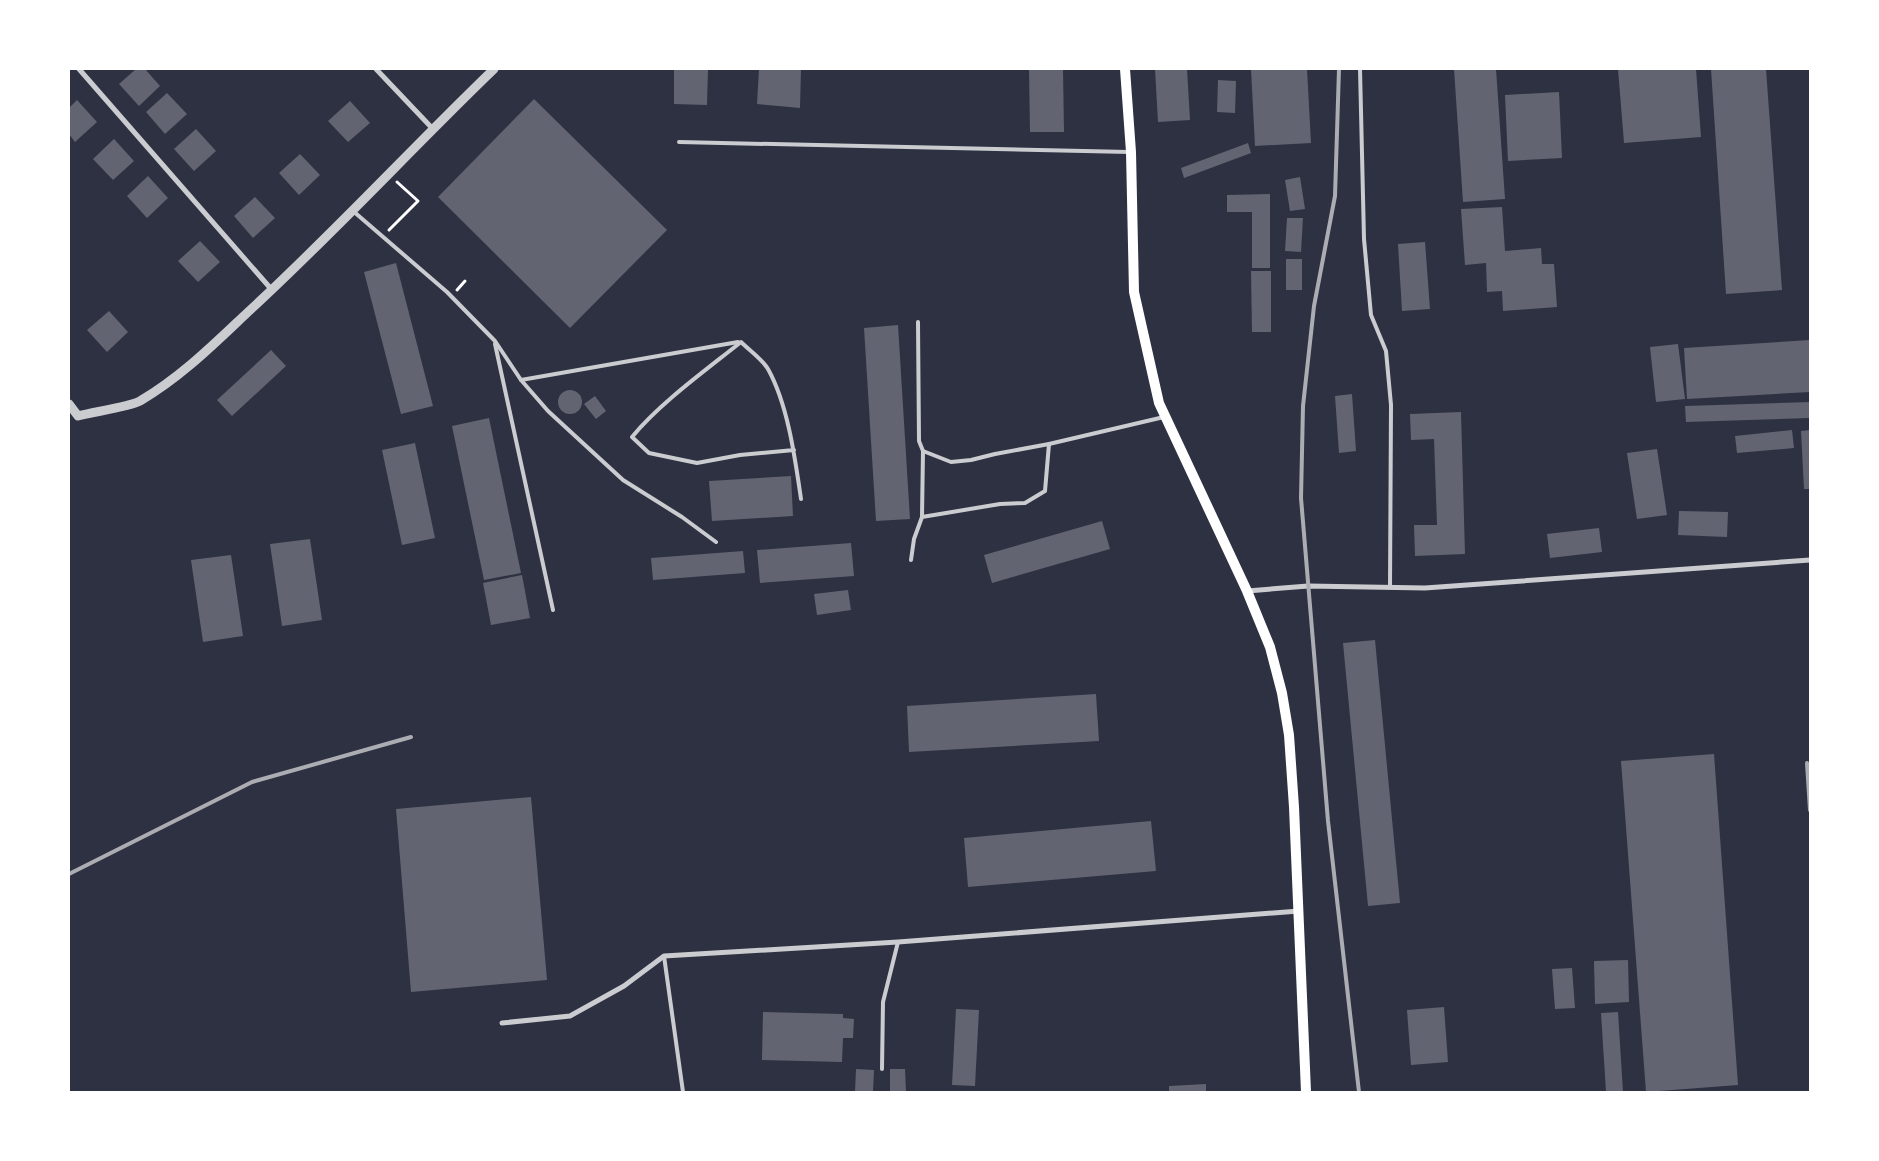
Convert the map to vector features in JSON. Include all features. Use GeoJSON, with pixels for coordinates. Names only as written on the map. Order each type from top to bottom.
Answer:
{"type":"FeatureCollection","features":[{"type":"Feature","properties":{"kind":"main road"},"geometry":{"type":"LineString","coordinates":[[1124,69],[1131,152],[1134,292],[1159,403],[1247,591],[1270,647],[1287,718],[1294,806],[1306,1092]]}},
{"type":"Feature","properties":{"kind":"street"},"geometry":{"type":"LineString","coordinates":[[79,69],[272,290]]}},
{"type":"Feature","properties":{"kind":"street"},"geometry":{"type":"LineString","coordinates":[[376,69],[432,128]]}},
{"type":"Feature","properties":{"kind":"street"},"geometry":{"type":"LineString","coordinates":[[69,404],[73,416],[138,402],[181,374],[272,290],[432,128],[494,69]]}},
{"type":"Feature","properties":{"kind":"street"},"geometry":{"type":"LineString","coordinates":[[1247,591],[1308,586],[1435,587],[1810,560]]}},
{"type":"Feature","properties":{"kind":"street"},"geometry":{"type":"LineString","coordinates":[[502,1023],[570,1016],[624,986],[664,956],[898,942],[1299,910]]}},
{"type":"Feature","properties":{"kind":"lane"},"geometry":{"type":"LineString","coordinates":[[1360,69],[1364,239],[1371,315],[1386,351],[1391,405],[1390,587]]}},
{"type":"Feature","properties":{"kind":"lane"},"geometry":{"type":"LineString","coordinates":[[679,142],[1131,152]]}},
{"type":"Feature","properties":{"kind":"lane"},"geometry":{"type":"LineString","coordinates":[[353,210],[447,292],[495,341],[521,380],[548,411],[623,480],[682,517],[716,542]]}},
{"type":"Feature","properties":{"kind":"lane"},"geometry":{"type":"LineString","coordinates":[[911,560],[914,539],[922,517],[923,450],[919,441],[918,322]]}},
{"type":"Feature","properties":{"kind":"lane"},"geometry":{"type":"LineString","coordinates":[[495,341],[553,610]]}},
{"type":"Feature","properties":{"kind":"lane"},"geometry":{"type":"LineString","coordinates":[[521,380],[741,342]]}},
{"type":"Feature","properties":{"kind":"lane"},"geometry":{"type":"LineString","coordinates":[[741,342],[767,368],[780,397],[794,450],[801,499]]}},
{"type":"Feature","properties":{"kind":"lane"},"geometry":{"type":"LineString","coordinates":[[741,342],[686,386],[639,428],[632,437],[649,453],[697,463],[740,455],[794,450]]}},
{"type":"Feature","properties":{"kind":"lane"},"geometry":{"type":"LineString","coordinates":[[923,450],[952,462],[971,460],[1049,444],[1165,416]]}},
{"type":"Feature","properties":{"kind":"lane"},"geometry":{"type":"LineString","coordinates":[[922,517],[1000,504],[1026,503],[1045,491],[1049,444]]}},
{"type":"Feature","properties":{"kind":"lane"},"geometry":{"type":"LineString","coordinates":[[882,1069],[883,1002],[898,942]]}},
{"type":"Feature","properties":{"kind":"lane"},"geometry":{"type":"LineString","coordinates":[[664,956],[683,1092]]}},
{"type":"Feature","properties":{"kind":"path"},"geometry":{"type":"LineString","coordinates":[[394,238],[387,232],[418,201],[403,189]]}},
{"type":"Feature","properties":{"kind":"path"},"geometry":{"type":"LineString","coordinates":[[455,292],[465,281]]}},
{"type":"Feature","properties":{"kind":"building"},"geometry":{"type":"Polygon","coordinates":[[[136,69],[145,69],[160,86],[139,106],[119,84],[136,69]]]}},
{"type":"Feature","properties":{"kind":"building"},"geometry":{"type":"Polygon","coordinates":[[[674,69],[708,69],[707,105],[674,104],[674,69]]]}},
{"type":"Feature","properties":{"kind":"building"},"geometry":{"type":"Polygon","coordinates":[[[759,69],[801,69],[800,108],[757,104],[759,69]]]}},
{"type":"Feature","properties":{"kind":"building"},"geometry":{"type":"Polygon","coordinates":[[[1029,69],[1063,69],[1064,132],[1030,132],[1029,69]]]}},
{"type":"Feature","properties":{"kind":"building"},"geometry":{"type":"Polygon","coordinates":[[[1155,69],[1187,69],[1190,120],[1158,122],[1155,69]]]}},
{"type":"Feature","properties":{"kind":"building"},"geometry":{"type":"Polygon","coordinates":[[[1251,69],[1307,69],[1311,143],[1255,146],[1251,69]]]}},
{"type":"Feature","properties":{"kind":"building"},"geometry":{"type":"Polygon","coordinates":[[[1454,69],[1496,69],[1505,199],[1463,202],[1454,69]]]}},
{"type":"Feature","properties":{"kind":"building"},"geometry":{"type":"Polygon","coordinates":[[[1618,69],[1696,69],[1701,137],[1624,143],[1618,69]]]}},
{"type":"Feature","properties":{"kind":"building"},"geometry":{"type":"Polygon","coordinates":[[[1711,69],[1766,69],[1782,290],[1726,294],[1711,69]]]}},
{"type":"Feature","properties":{"kind":"building"},"geometry":{"type":"Polygon","coordinates":[[[1218,80],[1236,81],[1235,113],[1217,112],[1218,80]]]}},
{"type":"Feature","properties":{"kind":"building"},"geometry":{"type":"Polygon","coordinates":[[[1559,92],[1562,158],[1508,161],[1505,95],[1559,92]]]}},
{"type":"Feature","properties":{"kind":"building"},"geometry":{"type":"Polygon","coordinates":[[[167,93],[187,114],[165,134],[146,112],[167,93]]]}},
{"type":"Feature","properties":{"kind":"building"},"geometry":{"type":"Polygon","coordinates":[[[534,99],[667,230],[570,328],[438,197],[534,99]]]}},
{"type":"Feature","properties":{"kind":"building"},"geometry":{"type":"Polygon","coordinates":[[[77,100],[97,122],[75,142],[69,134],[69,108],[77,100]]]}},
{"type":"Feature","properties":{"kind":"building"},"geometry":{"type":"Polygon","coordinates":[[[350,101],[370,123],[348,142],[328,121],[350,101]]]}},
{"type":"Feature","properties":{"kind":"building"},"geometry":{"type":"Polygon","coordinates":[[[196,129],[216,151],[194,171],[174,149],[196,129]]]}},
{"type":"Feature","properties":{"kind":"building"},"geometry":{"type":"Polygon","coordinates":[[[114,139],[134,161],[113,180],[93,159],[114,139]]]}},
{"type":"Feature","properties":{"kind":"building"},"geometry":{"type":"Polygon","coordinates":[[[1248,143],[1251,153],[1184,178],[1181,168],[1248,143]]]}},
{"type":"Feature","properties":{"kind":"building"},"geometry":{"type":"Polygon","coordinates":[[[300,154],[320,175],[299,195],[279,173],[300,154]]]}},
{"type":"Feature","properties":{"kind":"building"},"geometry":{"type":"Polygon","coordinates":[[[148,176],[168,198],[147,218],[127,196],[148,176]]]}},
{"type":"Feature","properties":{"kind":"building"},"geometry":{"type":"Polygon","coordinates":[[[1300,177],[1305,209],[1290,211],[1285,180],[1300,177]]]}},
{"type":"Feature","properties":{"kind":"building"},"geometry":{"type":"Polygon","coordinates":[[[1270,194],[1270,268],[1252,268],[1252,212],[1227,212],[1227,195],[1270,194]]]}},
{"type":"Feature","properties":{"kind":"building"},"geometry":{"type":"Polygon","coordinates":[[[255,197],[275,218],[253,238],[234,216],[255,197]]]}},
{"type":"Feature","properties":{"kind":"building"},"geometry":{"type":"Polygon","coordinates":[[[1502,207],[1505,251],[1541,248],[1542,264],[1554,264],[1557,307],[1503,311],[1502,291],[1487,292],[1486,263],[1465,265],[1461,209],[1502,207]]]}},
{"type":"Feature","properties":{"kind":"building"},"geometry":{"type":"Polygon","coordinates":[[[1287,218],[1303,218],[1301,252],[1285,251],[1287,218]]]}},
{"type":"Feature","properties":{"kind":"building"},"geometry":{"type":"Polygon","coordinates":[[[200,241],[220,262],[198,282],[178,261],[200,241]]]}},
{"type":"Feature","properties":{"kind":"building"},"geometry":{"type":"Polygon","coordinates":[[[1425,242],[1430,309],[1402,311],[1398,244],[1425,242]]]}},
{"type":"Feature","properties":{"kind":"building"},"geometry":{"type":"Polygon","coordinates":[[[1286,259],[1302,259],[1302,290],[1286,290],[1286,259]]]}},
{"type":"Feature","properties":{"kind":"building"},"geometry":{"type":"Polygon","coordinates":[[[396,263],[433,406],[401,414],[364,272],[396,263]]]}},
{"type":"Feature","properties":{"kind":"building"},"geometry":{"type":"Polygon","coordinates":[[[1251,271],[1271,271],[1271,332],[1252,332],[1251,271]]]}},
{"type":"Feature","properties":{"kind":"building"},"geometry":{"type":"Polygon","coordinates":[[[109,311],[128,332],[107,352],[87,330],[109,311]]]}},
{"type":"Feature","properties":{"kind":"building"},"geometry":{"type":"Polygon","coordinates":[[[898,325],[910,519],[876,521],[864,328],[898,325]]]}},
{"type":"Feature","properties":{"kind":"building"},"geometry":{"type":"Polygon","coordinates":[[[1810,340],[1810,392],[1687,399],[1684,348],[1810,340]]]}},
{"type":"Feature","properties":{"kind":"building"},"geometry":{"type":"Polygon","coordinates":[[[1678,344],[1685,399],[1656,402],[1650,347],[1678,344]]]}},
{"type":"Feature","properties":{"kind":"building"},"geometry":{"type":"Polygon","coordinates":[[[271,350],[286,366],[232,416],[217,400],[271,350]]]}},
{"type":"Feature","properties":{"kind":"building"},"geometry":{"type":"Polygon","coordinates":[[[570,390],[578,394],[582,402],[578,410],[570,414],[562,410],[558,402],[562,394],[570,390]]]}},
{"type":"Feature","properties":{"kind":"building"},"geometry":{"type":"Polygon","coordinates":[[[1352,394],[1356,451],[1339,453],[1335,396],[1352,394]]]}},
{"type":"Feature","properties":{"kind":"building"},"geometry":{"type":"Polygon","coordinates":[[[595,396],[606,411],[596,419],[584,404],[595,396]]]}},
{"type":"Feature","properties":{"kind":"building"},"geometry":{"type":"Polygon","coordinates":[[[1810,402],[1810,418],[1686,422],[1685,406],[1810,402]]]}},
{"type":"Feature","properties":{"kind":"building"},"geometry":{"type":"Polygon","coordinates":[[[1461,412],[1465,554],[1415,556],[1414,525],[1437,525],[1434,439],[1411,440],[1410,414],[1461,412]]]}},
{"type":"Feature","properties":{"kind":"building"},"geometry":{"type":"Polygon","coordinates":[[[489,418],[521,573],[484,580],[452,426],[489,418]]]}},
{"type":"Feature","properties":{"kind":"building"},"geometry":{"type":"Polygon","coordinates":[[[1792,430],[1794,448],[1737,453],[1735,436],[1792,430]]]}},
{"type":"Feature","properties":{"kind":"building"},"geometry":{"type":"Polygon","coordinates":[[[1810,430],[1810,489],[1804,489],[1801,431],[1810,430]]]}},
{"type":"Feature","properties":{"kind":"building"},"geometry":{"type":"Polygon","coordinates":[[[415,443],[435,538],[402,545],[382,450],[415,443]]]}},
{"type":"Feature","properties":{"kind":"building"},"geometry":{"type":"Polygon","coordinates":[[[1657,449],[1667,515],[1637,519],[1627,453],[1657,449]]]}},
{"type":"Feature","properties":{"kind":"building"},"geometry":{"type":"Polygon","coordinates":[[[791,476],[793,516],[712,521],[709,481],[791,476]]]}},
{"type":"Feature","properties":{"kind":"building"},"geometry":{"type":"Polygon","coordinates":[[[1679,511],[1728,512],[1727,537],[1678,535],[1679,511]]]}},
{"type":"Feature","properties":{"kind":"building"},"geometry":{"type":"Polygon","coordinates":[[[1102,521],[1110,549],[992,583],[984,555],[1102,521]]]}},
{"type":"Feature","properties":{"kind":"building"},"geometry":{"type":"Polygon","coordinates":[[[1599,528],[1602,552],[1550,558],[1547,534],[1599,528]]]}},
{"type":"Feature","properties":{"kind":"building"},"geometry":{"type":"Polygon","coordinates":[[[310,539],[322,620],[282,626],[270,544],[310,539]]]}},
{"type":"Feature","properties":{"kind":"building"},"geometry":{"type":"Polygon","coordinates":[[[851,543],[854,576],[760,583],[757,550],[851,543]]]}},
{"type":"Feature","properties":{"kind":"building"},"geometry":{"type":"Polygon","coordinates":[[[743,551],[745,573],[653,580],[651,558],[743,551]]]}},
{"type":"Feature","properties":{"kind":"building"},"geometry":{"type":"Polygon","coordinates":[[[231,555],[243,636],[203,642],[191,560],[231,555]]]}},
{"type":"Feature","properties":{"kind":"building"},"geometry":{"type":"Polygon","coordinates":[[[522,575],[530,618],[491,625],[483,583],[522,575]]]}},
{"type":"Feature","properties":{"kind":"building"},"geometry":{"type":"Polygon","coordinates":[[[848,590],[851,610],[817,615],[814,594],[848,590]]]}},
{"type":"Feature","properties":{"kind":"building"},"geometry":{"type":"Polygon","coordinates":[[[1375,640],[1400,903],[1368,906],[1343,643],[1375,640]]]}},
{"type":"Feature","properties":{"kind":"building"},"geometry":{"type":"Polygon","coordinates":[[[1096,694],[1099,741],[909,752],[907,706],[1096,694]]]}},
{"type":"Feature","properties":{"kind":"building"},"geometry":{"type":"Polygon","coordinates":[[[1714,754],[1738,1085],[1646,1092],[1621,761],[1714,754]]]}},
{"type":"Feature","properties":{"kind":"building"},"geometry":{"type":"Polygon","coordinates":[[[531,797],[547,980],[411,992],[396,809],[531,797]]]}},
{"type":"Feature","properties":{"kind":"building"},"geometry":{"type":"Polygon","coordinates":[[[1151,821],[1156,871],[968,887],[964,838],[1151,821]]]}},
{"type":"Feature","properties":{"kind":"building"},"geometry":{"type":"Polygon","coordinates":[[[1628,960],[1629,1002],[1595,1004],[1594,961],[1628,960]]]}},
{"type":"Feature","properties":{"kind":"building"},"geometry":{"type":"Polygon","coordinates":[[[1572,968],[1575,1008],[1555,1009],[1552,969],[1572,968]]]}},
{"type":"Feature","properties":{"kind":"building"},"geometry":{"type":"Polygon","coordinates":[[[1444,1007],[1448,1062],[1411,1065],[1407,1010],[1444,1007]]]}},
{"type":"Feature","properties":{"kind":"building"},"geometry":{"type":"Polygon","coordinates":[[[956,1009],[979,1010],[975,1086],[952,1085],[956,1009]]]}},
{"type":"Feature","properties":{"kind":"building"},"geometry":{"type":"Polygon","coordinates":[[[763,1012],[843,1014],[843,1018],[854,1019],[853,1038],[843,1038],[842,1062],[762,1060],[763,1012]]]}},
{"type":"Feature","properties":{"kind":"building"},"geometry":{"type":"Polygon","coordinates":[[[1618,1012],[1623,1092],[1606,1092],[1601,1013],[1618,1012]]]}},
{"type":"Feature","properties":{"kind":"building"},"geometry":{"type":"Polygon","coordinates":[[[856,1069],[874,1070],[873,1092],[855,1092],[856,1069]]]}},
{"type":"Feature","properties":{"kind":"building"},"geometry":{"type":"Polygon","coordinates":[[[890,1069],[905,1069],[906,1092],[890,1092],[890,1069]]]}},
{"type":"Feature","properties":{"kind":"building"},"geometry":{"type":"Polygon","coordinates":[[[1206,1084],[1206,1092],[1169,1092],[1169,1086],[1206,1084]]]}},
{"type":"Feature","properties":{"kind":"railway"},"geometry":{"type":"LineString","coordinates":[[1339,69],[1335,196],[1314,306],[1303,406],[1301,498],[1328,821],[1359,1092]]}},
{"type":"Feature","properties":{"kind":"railway"},"geometry":{"type":"LineString","coordinates":[[69,874],[252,782],[411,737]]}},
{"type":"Feature","properties":{"kind":"railway"},"geometry":{"type":"LineString","coordinates":[[1807,763],[1810,810]]}}]}
